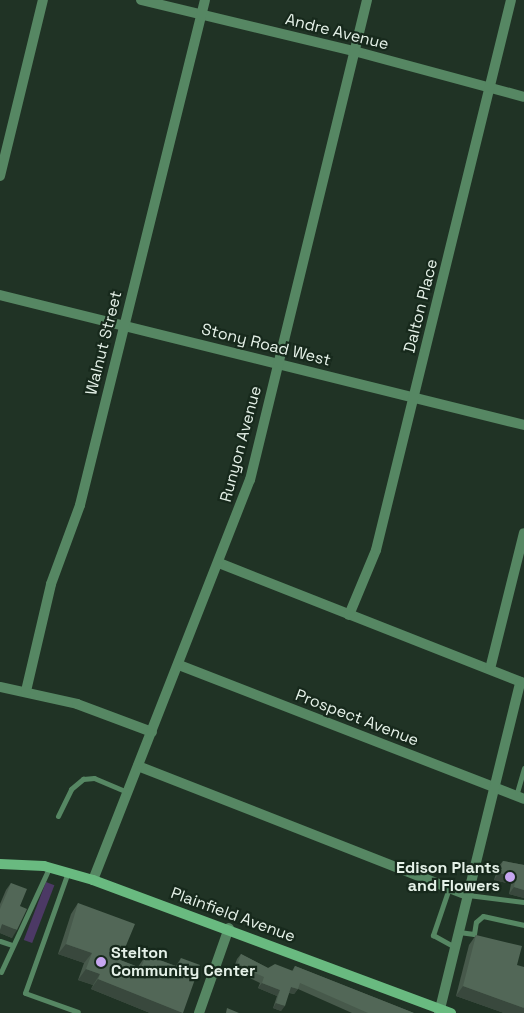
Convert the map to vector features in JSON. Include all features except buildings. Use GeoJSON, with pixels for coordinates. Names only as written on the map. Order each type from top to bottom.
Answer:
{"type":"FeatureCollection","features":[{"type":"Feature","properties":{"kind":"main road","name":"Plainfield Avenue"},"geometry":{"type":"LineString","coordinates":[[0,864],[50,868],[93,880],[229,928],[440,1011],[450,1013]]}},
{"type":"Feature","properties":{"kind":"street"},"geometry":{"type":"LineString","coordinates":[[0,176],[43,0]]}},
{"type":"Feature","properties":{"kind":"street","name":"Andre Avenue"},"geometry":{"type":"LineString","coordinates":[[141,0],[354,50],[490,86],[524,97]]}},
{"type":"Feature","properties":{"kind":"street","name":"Walnut Street"},"geometry":{"type":"LineString","coordinates":[[26,691],[40,623],[80,505],[205,0]]}},
{"type":"Feature","properties":{"kind":"street","name":"Runyon Avenue"},"geometry":{"type":"LineString","coordinates":[[93,880],[179,665],[250,480],[367,0]]}},
{"type":"Feature","properties":{"kind":"street","name":"Dalton Place"},"geometry":{"type":"LineString","coordinates":[[349,614],[376,550],[511,0]]}},
{"type":"Feature","properties":{"kind":"street","name":"Stony Road West"},"geometry":{"type":"LineString","coordinates":[[0,295],[524,424]]}},
{"type":"Feature","properties":{"kind":"street"},"geometry":{"type":"LineString","coordinates":[[490,670],[524,533]]}},
{"type":"Feature","properties":{"kind":"street"},"geometry":{"type":"LineString","coordinates":[[219,562],[522,683],[493,788],[440,1011]]}},
{"type":"Feature","properties":{"kind":"street","name":"Prospect Avenue"},"geometry":{"type":"LineString","coordinates":[[179,665],[520,798]]}},
{"type":"Feature","properties":{"kind":"street"},"geometry":{"type":"LineString","coordinates":[[0,687],[26,691],[152,732]]}},
{"type":"Feature","properties":{"kind":"street"},"geometry":{"type":"LineString","coordinates":[[138,766],[467,895]]}},
{"type":"Feature","properties":{"kind":"street"},"geometry":{"type":"LineString","coordinates":[[199,1013],[229,928]]}},
{"type":"Feature","properties":{"kind":"lane"},"geometry":{"type":"LineString","coordinates":[[520,798],[524,768]]}},
{"type":"Feature","properties":{"kind":"lane"},"geometry":{"type":"LineString","coordinates":[[58,816],[71,789],[83,779],[98,779],[128,792]]}},
{"type":"Feature","properties":{"kind":"lane"},"geometry":{"type":"LineString","coordinates":[[1,972],[12,945],[50,868]]}},
{"type":"Feature","properties":{"kind":"lane"},"geometry":{"type":"LineString","coordinates":[[68,872],[25,993],[78,1012]]}},
{"type":"Feature","properties":{"kind":"lane"},"geometry":{"type":"LineString","coordinates":[[450,888],[433,935],[455,947]]}},
{"type":"Feature","properties":{"kind":"lane"},"geometry":{"type":"LineString","coordinates":[[467,895],[524,902]]}},
{"type":"Feature","properties":{"kind":"lane"},"geometry":{"type":"LineString","coordinates":[[474,934],[476,922],[484,916],[524,925]]}},
{"type":"Feature","properties":{"kind":"lane"},"geometry":{"type":"LineString","coordinates":[[462,919],[476,922]]}},
{"type":"Feature","properties":{"kind":"lane"},"geometry":{"type":"LineString","coordinates":[[458,932],[482,937]]}},
{"type":"Feature","properties":{"kind":"lane"},"geometry":{"type":"LineString","coordinates":[[0,941],[12,945]]}},
{"type":"Feature","properties":{"kind":"shaded area"},"geometry":{"type":"Polygon","coordinates":[[[46,882],[54,885],[32,943],[24,940],[46,882]]]}},
{"type":"Feature","properties":{"kind":"place","name":"Edison Plants and Flowers"},"geometry":{"type":"Point","coordinates":[510,877]}},
{"type":"Feature","properties":{"kind":"place","name":"Stelton Community Center"},"geometry":{"type":"Point","coordinates":[101,962]}}]}
